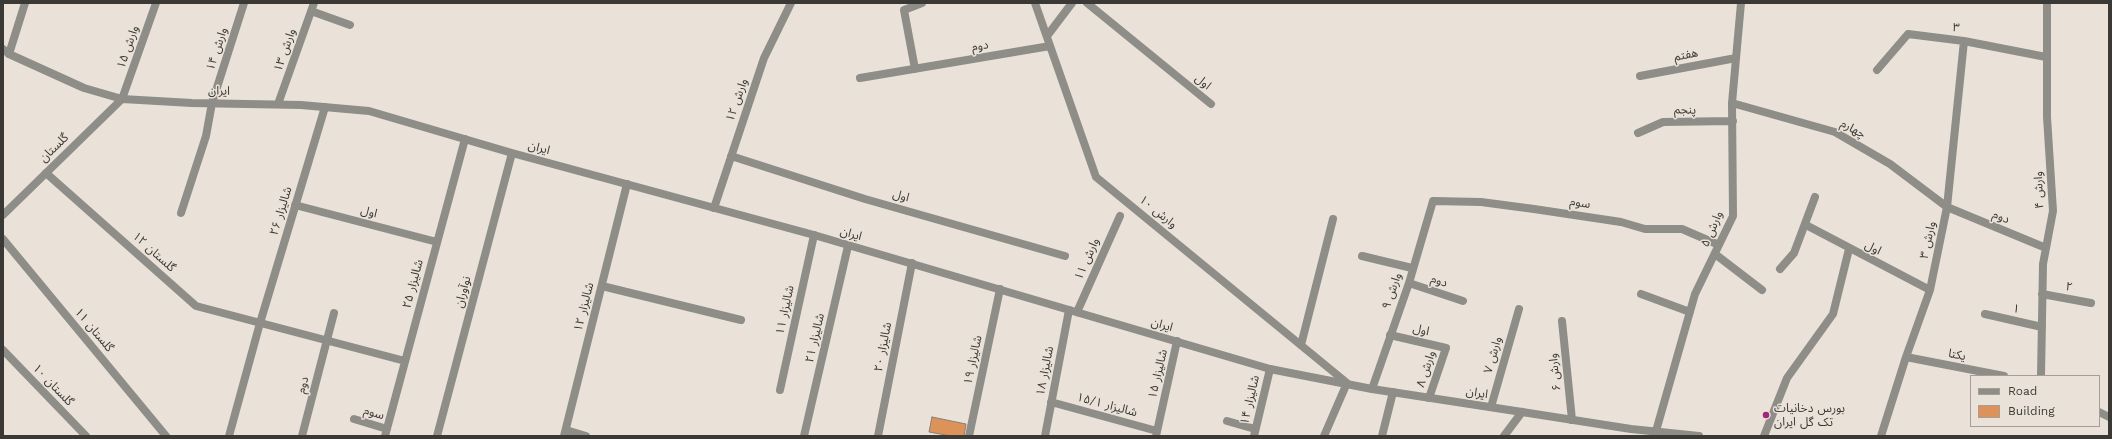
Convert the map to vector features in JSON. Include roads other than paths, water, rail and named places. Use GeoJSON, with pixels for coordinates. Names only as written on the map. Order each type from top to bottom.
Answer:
{"type":"FeatureCollection","features":[{"type":"Feature","properties":{"kind":"street"},"geometry":{"type":"LineString","coordinates":[[6,52],[25,3]]}},
{"type":"Feature","properties":{"kind":"street","name":"وارش ۱۵"},"geometry":{"type":"LineString","coordinates":[[122,99],[156,3]]}},
{"type":"Feature","properties":{"kind":"street","name":"وارش ۱۴"},"geometry":{"type":"LineString","coordinates":[[181,213],[206,136],[212,103],[244,3]]}},
{"type":"Feature","properties":{"kind":"street","name":"وارش ۱۳"},"geometry":{"type":"LineString","coordinates":[[278,104],[314,3]]}},
{"type":"Feature","properties":{"kind":"street","name":"وارش ۱۲"},"geometry":{"type":"LineString","coordinates":[[714,208],[764,58],[791,3]]}},
{"type":"Feature","properties":{"kind":"street"},"geometry":{"type":"LineString","coordinates":[[915,69],[904,10],[922,3]]}},
{"type":"Feature","properties":{"kind":"street","name":"وارش ۱۰"},"geometry":{"type":"LineString","coordinates":[[1035,3],[1096,178],[1347,383]]}},
{"type":"Feature","properties":{"kind":"street"},"geometry":{"type":"LineString","coordinates":[[1046,36],[1072,3]]}},
{"type":"Feature","properties":{"kind":"street","name":"اول"},"geometry":{"type":"LineString","coordinates":[[1087,3],[1211,104]]}},
{"type":"Feature","properties":{"kind":"street","name":"وارش ۵"},"geometry":{"type":"LineString","coordinates":[[1656,431],[1696,294],[1733,216],[1732,103],[1741,3]]}},
{"type":"Feature","properties":{"kind":"street","name":"وارش ۴"},"geometry":{"type":"LineString","coordinates":[[2041,375],[2043,264],[2053,211],[2046,57],[2047,3]]}},
{"type":"Feature","properties":{"kind":"street"},"geometry":{"type":"LineString","coordinates":[[311,11],[350,25]]}},
{"type":"Feature","properties":{"kind":"street","name":"۳"},"geometry":{"type":"LineString","coordinates":[[1877,70],[1908,34],[1964,41],[2046,57]]}},
{"type":"Feature","properties":{"kind":"street","name":"وارش ۳"},"geometry":{"type":"LineString","coordinates":[[1881,436],[1906,357],[1930,290],[1947,207],[1964,41]]}},
{"type":"Feature","properties":{"kind":"street","name":"دوم"},"geometry":{"type":"LineString","coordinates":[[860,78],[1050,46]]}},
{"type":"Feature","properties":{"kind":"street","name":"ایران"},"geometry":{"type":"LineString","coordinates":[[6,52],[84,88],[122,99],[278,104],[369,112],[465,138],[512,153],[814,235],[1270,369],[1372,389],[1429,398],[1572,420],[1699,436]]}},
{"type":"Feature","properties":{"kind":"street","name":"هفتم"},"geometry":{"type":"LineString","coordinates":[[1640,76],[1736,58]]}},
{"type":"Feature","properties":{"kind":"street","name":"گلستان"},"geometry":{"type":"LineString","coordinates":[[3,214],[122,99]]}},
{"type":"Feature","properties":{"kind":"street","name":"چهارم"},"geometry":{"type":"LineString","coordinates":[[1732,103],[1835,132],[1890,164],[1947,207]]}},
{"type":"Feature","properties":{"kind":"street","name":"شالیزار ۲۶"},"geometry":{"type":"LineString","coordinates":[[231,435],[260,323],[325,107]]}},
{"type":"Feature","properties":{"kind":"street","name":"پنجم"},"geometry":{"type":"LineString","coordinates":[[1638,133],[1663,122],[1733,121]]}},
{"type":"Feature","properties":{"kind":"street","name":"شالیزار ۲۵"},"geometry":{"type":"LineString","coordinates":[[386,432],[465,138]]}},
{"type":"Feature","properties":{"kind":"street","name":"نوآوران"},"geometry":{"type":"LineString","coordinates":[[437,436],[512,153]]}},
{"type":"Feature","properties":{"kind":"street","name":"اول"},"geometry":{"type":"LineString","coordinates":[[731,156],[865,198],[1065,256]]}},
{"type":"Feature","properties":{"kind":"street","name":"گلستان ۱۲"},"geometry":{"type":"LineString","coordinates":[[46,173],[196,306],[260,323]]}},
{"type":"Feature","properties":{"kind":"street","name":"شالیزار ۱۲"},"geometry":{"type":"LineString","coordinates":[[565,433],[628,184]]}},
{"type":"Feature","properties":{"kind":"street"},"geometry":{"type":"LineString","coordinates":[[1780,269],[1794,253],[1806,225],[1815,196]]}},
{"type":"Feature","properties":{"kind":"street","name":"سوم"},"geometry":{"type":"LineString","coordinates":[[1433,201],[1481,202],[1621,222],[1645,229],[1682,229],[1719,245]]}},
{"type":"Feature","properties":{"kind":"street","name":"وارش ۹"},"geometry":{"type":"LineString","coordinates":[[1372,389],[1408,283],[1433,201]]}},
{"type":"Feature","properties":{"kind":"street","name":"اول"},"geometry":{"type":"LineString","coordinates":[[295,205],[437,242]]}},
{"type":"Feature","properties":{"kind":"street","name":"دوم"},"geometry":{"type":"LineString","coordinates":[[1947,207],[2046,248]]}},
{"type":"Feature","properties":{"kind":"street","name":"وارش ۱۱"},"geometry":{"type":"LineString","coordinates":[[1073,311],[1120,216]]}},
{"type":"Feature","properties":{"kind":"street"},"geometry":{"type":"LineString","coordinates":[[1301,345],[1333,219]]}},
{"type":"Feature","properties":{"kind":"street","name":"اول"},"geometry":{"type":"LineString","coordinates":[[1806,225],[1849,249],[1930,290]]}},
{"type":"Feature","properties":{"kind":"street","name":"شالیزار ۱۱"},"geometry":{"type":"LineString","coordinates":[[780,390],[814,235]]}},
{"type":"Feature","properties":{"kind":"street","name":"گلستان ۱۱"},"geometry":{"type":"LineString","coordinates":[[3,239],[166,436]]}},
{"type":"Feature","properties":{"kind":"street","name":"شالیزار ۲۱"},"geometry":{"type":"LineString","coordinates":[[804,436],[848,246]]}},
{"type":"Feature","properties":{"kind":"street"},"geometry":{"type":"LineString","coordinates":[[1764,436],[1787,378],[1833,314],[1849,249]]}},
{"type":"Feature","properties":{"kind":"street"},"geometry":{"type":"LineString","coordinates":[[1715,254],[1762,290]]}},
{"type":"Feature","properties":{"kind":"street"},"geometry":{"type":"LineString","coordinates":[[1362,256],[1412,268]]}},
{"type":"Feature","properties":{"kind":"street","name":"شالیزار ۲۰"},"geometry":{"type":"LineString","coordinates":[[878,436],[912,263]]}},
{"type":"Feature","properties":{"kind":"street","name":"دوم"},"geometry":{"type":"LineString","coordinates":[[1408,283],[1463,301]]}},
{"type":"Feature","properties":{"kind":"street"},"geometry":{"type":"LineString","coordinates":[[602,286],[741,320]]}},
{"type":"Feature","properties":{"kind":"street","name":"شالیزار ۱۹"},"geometry":{"type":"LineString","coordinates":[[969,436],[1000,290]]}},
{"type":"Feature","properties":{"kind":"street"},"geometry":{"type":"LineString","coordinates":[[1641,294],[1690,312]]}},
{"type":"Feature","properties":{"kind":"street","name":"۲"},"geometry":{"type":"LineString","coordinates":[[2042,294],[2091,304]]}},
{"type":"Feature","properties":{"kind":"street","name":"وارش ۷"},"geometry":{"type":"LineString","coordinates":[[1491,407],[1519,309]]}},
{"type":"Feature","properties":{"kind":"street","name":"شالیزار ۱۸"},"geometry":{"type":"LineString","coordinates":[[1045,436],[1051,402],[1073,311]]}},
{"type":"Feature","properties":{"kind":"street"},"geometry":{"type":"LineString","coordinates":[[327,341],[334,313]]}},
{"type":"Feature","properties":{"kind":"street","name":"۱"},"geometry":{"type":"LineString","coordinates":[[1985,314],[2042,327]]}},
{"type":"Feature","properties":{"kind":"street","name":"وارش ۶"},"geometry":{"type":"LineString","coordinates":[[1562,321],[1572,420]]}},
{"type":"Feature","properties":{"kind":"street"},"geometry":{"type":"LineString","coordinates":[[260,323],[405,361]]}},
{"type":"Feature","properties":{"kind":"street","name":"اول"},"geometry":{"type":"LineString","coordinates":[[1390,335],[1446,348]]}},
{"type":"Feature","properties":{"kind":"street","name":"دوم"},"geometry":{"type":"LineString","coordinates":[[302,436],[327,341]]}},
{"type":"Feature","properties":{"kind":"street","name":"شالیزار ۱۵"},"geometry":{"type":"LineString","coordinates":[[1157,434],[1177,341]]}},
{"type":"Feature","properties":{"kind":"street","name":"وارش ۸"},"geometry":{"type":"LineString","coordinates":[[1429,398],[1446,348]]}},
{"type":"Feature","properties":{"kind":"street","name":"گلستان ۱۰"},"geometry":{"type":"LineString","coordinates":[[3,350],[86,436]]}},
{"type":"Feature","properties":{"kind":"street","name":"يکتا"},"geometry":{"type":"LineString","coordinates":[[1906,357],[1999,375]]}},
{"type":"Feature","properties":{"kind":"street","name":"شالیزار ۱۴"},"geometry":{"type":"LineString","coordinates":[[1254,433],[1270,369]]}},
{"type":"Feature","properties":{"kind":"street"},"geometry":{"type":"LineString","coordinates":[[1324,436],[1347,383]]}},
{"type":"Feature","properties":{"kind":"street"},"geometry":{"type":"LineString","coordinates":[[1382,436],[1393,392]]}},
{"type":"Feature","properties":{"kind":"street","name":"شالیزار ۱۵/۱"},"geometry":{"type":"LineString","coordinates":[[1051,402],[1157,434]]}},
{"type":"Feature","properties":{"kind":"street"},"geometry":{"type":"LineString","coordinates":[[1504,436],[1522,412]]}},
{"type":"Feature","properties":{"kind":"street"},"geometry":{"type":"LineString","coordinates":[[2100,412],[2109,417]]}},
{"type":"Feature","properties":{"kind":"street","name":"سوم"},"geometry":{"type":"LineString","coordinates":[[354,419],[386,432]]}},
{"type":"Feature","properties":{"kind":"street"},"geometry":{"type":"LineString","coordinates":[[1227,421],[1254,433]]}},
{"type":"Feature","properties":{"kind":"street"},"geometry":{"type":"LineString","coordinates":[[565,433],[586,436]]}},
{"type":"Feature","properties":{"kind":"place","name":"بورس دخانیات تک گل ایران"},"geometry":{"type":"Point","coordinates":[1766,415]}}]}
